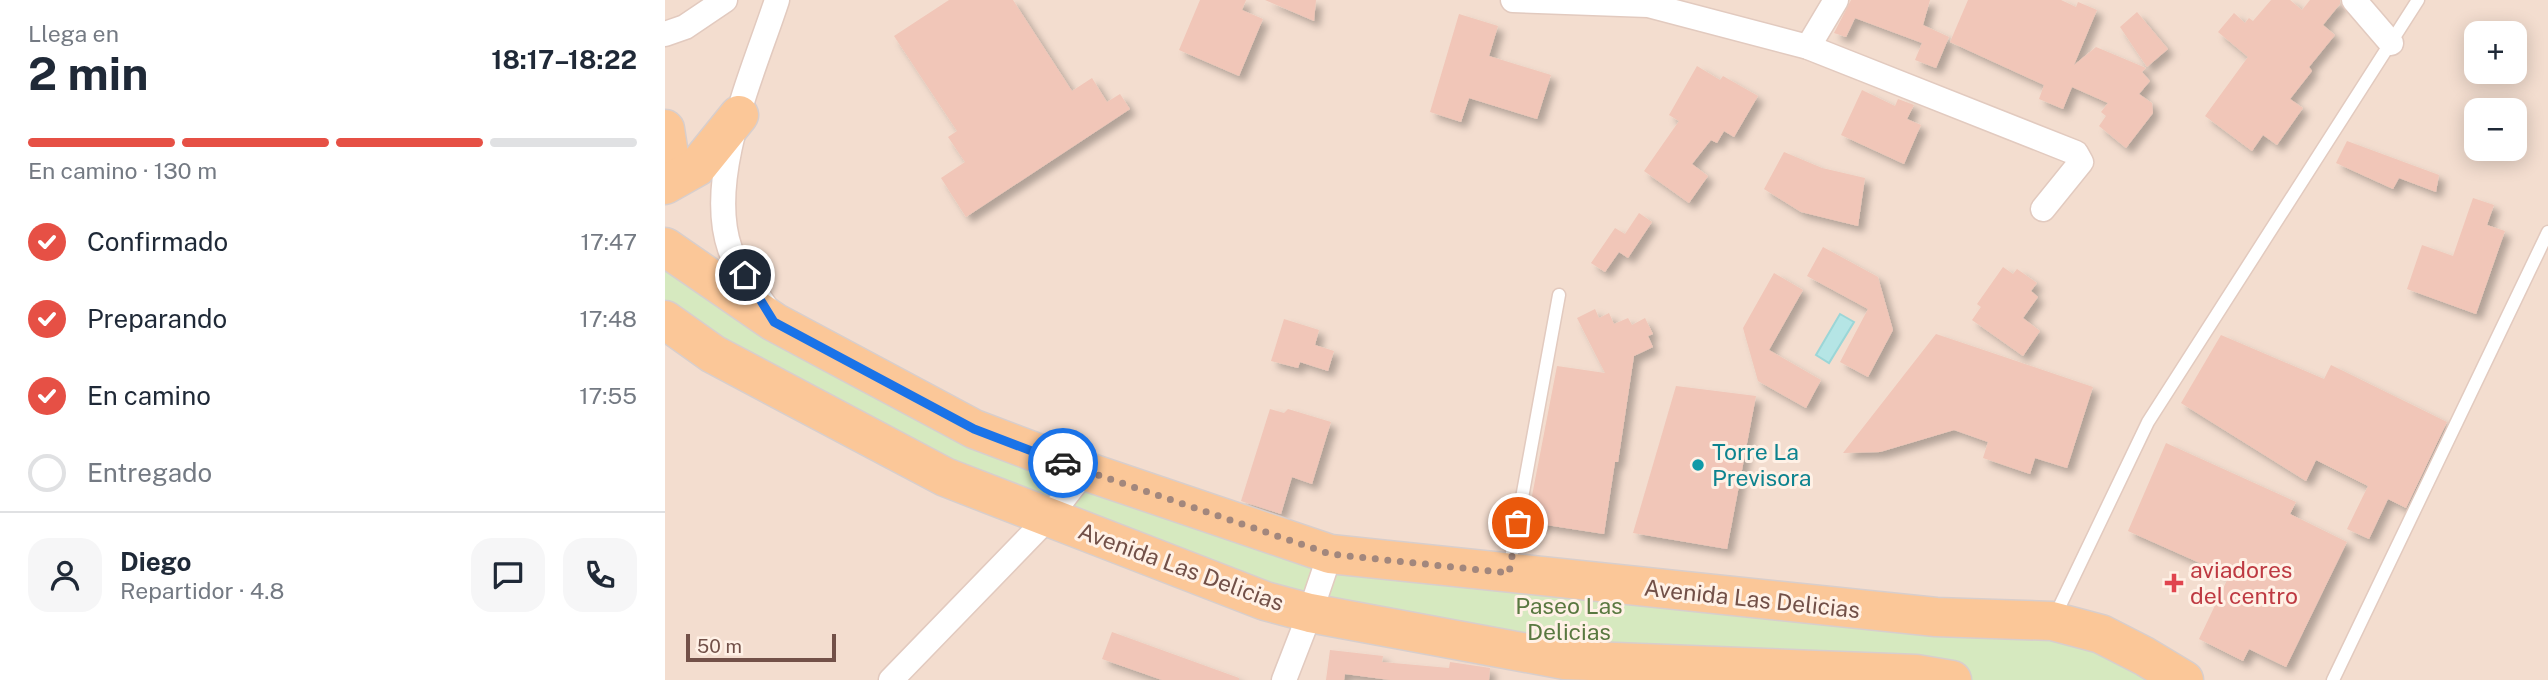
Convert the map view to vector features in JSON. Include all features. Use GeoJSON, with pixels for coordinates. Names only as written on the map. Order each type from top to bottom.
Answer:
{"type":"FeatureCollection","features":[{"type":"Feature","properties":{"kind":"main road"},"geometry":{"type":"LineString","coordinates":[[665,185],[697,167],[739,116]]}},
{"type":"Feature","properties":{"kind":"main road"},"geometry":{"type":"LineString","coordinates":[[665,129],[669,155],[665,166]]}},
{"type":"Feature","properties":{"kind":"main road","name":"Avenida Las Delicias"},"geometry":{"type":"LineString","coordinates":[[665,247],[774,322],[974,429],[1085,471],[1330,554],[1936,617],[2052,621],[2101,634],[2184,680]]}},
{"type":"Feature","properties":{"kind":"main road","name":"Avenida Las Delicias"},"geometry":{"type":"LineString","coordinates":[[665,320],[713,354],[945,477],[1265,601],[1310,613],[1565,660],[1704,673],[1916,674],[1952,680]]}},
{"type":"Feature","properties":{"kind":"street"},"geometry":{"type":"LineString","coordinates":[[665,34],[685,27],[725,0]]}},
{"type":"Feature","properties":{"kind":"street"},"geometry":{"type":"LineString","coordinates":[[774,322],[730,251],[721,208],[724,170],[778,0]]}},
{"type":"Feature","properties":{"kind":"street"},"geometry":{"type":"LineString","coordinates":[[1513,0],[1648,5],[1808,47],[2076,153],[2081,162],[2043,209]]}},
{"type":"Feature","properties":{"kind":"street"},"geometry":{"type":"LineString","coordinates":[[1808,47],[1836,0]]}},
{"type":"Feature","properties":{"kind":"street"},"geometry":{"type":"LineString","coordinates":[[2354,0],[2391,43]]}},
{"type":"Feature","properties":{"kind":"street"},"geometry":{"type":"LineString","coordinates":[[891,680],[1049,517],[1085,471]]}},
{"type":"Feature","properties":{"kind":"street"},"geometry":{"type":"LineString","coordinates":[[1284,680],[1330,554]]}},
{"type":"Feature","properties":{"kind":"lane"},"geometry":{"type":"LineString","coordinates":[[2052,621],[2148,422],[2419,0]]}},
{"type":"Feature","properties":{"kind":"lane"},"geometry":{"type":"LineString","coordinates":[[2333,680],[2548,232]]}},
{"type":"Feature","properties":{"kind":"lane"},"geometry":{"type":"LineString","coordinates":[[1509,573],[1559,295]]}},
{"type":"Feature","properties":{"kind":"shaded area"},"geometry":{"type":"Polygon","coordinates":[[[665,0],[2548,0],[2548,680],[665,680],[665,0]]]}},
{"type":"Feature","properties":{"kind":"green space","name":"Paseo Las Delicias"},"geometry":{"type":"Polygon","coordinates":[[[665,247],[974,429],[1330,554],[2052,621],[2184,680],[1952,680],[1565,660],[1310,613],[945,477],[665,320],[665,247]]]}},
{"type":"Feature","properties":{"kind":"water"},"geometry":{"type":"Polygon","coordinates":[[[1840,314],[1854,322],[1829,363],[1816,355],[1840,314]]]}},
{"type":"Feature","properties":{"kind":"building"},"geometry":{"type":"Polygon","coordinates":[[[949,0],[1013,0],[1072,91],[1092,78],[1107,102],[1120,94],[1130,109],[966,217],[941,178],[965,162],[948,137],[957,131],[894,36],[949,0]]]}},
{"type":"Feature","properties":{"kind":"building"},"geometry":{"type":"Polygon","coordinates":[[[1200,0],[1246,0],[1242,10],[1263,19],[1239,76],[1179,50],[1200,0]]]}},
{"type":"Feature","properties":{"kind":"building"},"geometry":{"type":"Polygon","coordinates":[[[1265,0],[1316,0],[1314,21],[1265,0]]]}},
{"type":"Feature","properties":{"kind":"building"},"geometry":{"type":"Polygon","coordinates":[[[1851,0],[1930,0],[1923,25],[1949,37],[1936,68],[1915,60],[1922,43],[1855,18],[1846,37],[1834,33],[1851,0]]]}},
{"type":"Feature","properties":{"kind":"building"},"geometry":{"type":"Polygon","coordinates":[[[1968,0],[2061,0],[2076,7],[2078,2],[2097,10],[2074,65],[2096,47],[2146,68],[2142,72],[2150,81],[2139,94],[2152,103],[2153,113],[2126,148],[2099,126],[2106,116],[2101,112],[2108,103],[2072,87],[2063,109],[2039,99],[2044,85],[1950,42],[1968,0]]]}},
{"type":"Feature","properties":{"kind":"building"},"geometry":{"type":"Polygon","coordinates":[[[2271,0],[2290,0],[2302,10],[2310,0],[2340,0],[2340,4],[2323,25],[2335,35],[2309,67],[2312,71],[2290,99],[2303,108],[2277,145],[2263,135],[2252,151],[2205,116],[2248,57],[2218,32],[2234,13],[2245,23],[2249,18],[2253,21],[2271,0]]]}},
{"type":"Feature","properties":{"kind":"building"},"geometry":{"type":"Polygon","coordinates":[[[2137,12],[2168,49],[2147,67],[2120,27],[2137,12]]]}},
{"type":"Feature","properties":{"kind":"building"},"geometry":{"type":"Polygon","coordinates":[[[1459,14],[1498,26],[1489,56],[1551,75],[1537,119],[1469,98],[1461,122],[1430,112],[1459,14]]]}},
{"type":"Feature","properties":{"kind":"building"},"geometry":{"type":"Polygon","coordinates":[[[1697,66],[1720,80],[1723,76],[1758,96],[1734,137],[1724,131],[1717,143],[1711,140],[1692,164],[1708,176],[1689,203],[1644,171],[1679,121],[1669,115],[1697,66]]]}},
{"type":"Feature","properties":{"kind":"building"},"geometry":{"type":"Polygon","coordinates":[[[1862,90],[1895,106],[1898,99],[1914,105],[1907,119],[1921,125],[1904,164],[1841,135],[1862,90]]]}},
{"type":"Feature","properties":{"kind":"building"},"geometry":{"type":"Polygon","coordinates":[[[2347,141],[2439,175],[2436,192],[2399,178],[2393,189],[2336,163],[2347,141]]]}},
{"type":"Feature","properties":{"kind":"building"},"geometry":{"type":"Polygon","coordinates":[[[1784,152],[1822,168],[1865,178],[1858,226],[1801,212],[1764,189],[1784,152]]]}},
{"type":"Feature","properties":{"kind":"building"},"geometry":{"type":"Polygon","coordinates":[[[2473,198],[2494,205],[2487,225],[2505,231],[2476,314],[2407,289],[2422,245],[2453,256],[2473,198]]]}},
{"type":"Feature","properties":{"kind":"building"},"geometry":{"type":"Polygon","coordinates":[[[1639,213],[1652,222],[1628,258],[1619,252],[1605,272],[1591,263],[1615,228],[1625,234],[1639,213]]]}},
{"type":"Feature","properties":{"kind":"building"},"geometry":{"type":"Polygon","coordinates":[[[1823,247],[1878,277],[1893,330],[1868,377],[1840,362],[1868,309],[1807,276],[1823,247]]]}},
{"type":"Feature","properties":{"kind":"building"},"geometry":{"type":"Polygon","coordinates":[[[2003,267],[2013,274],[2017,269],[2037,283],[2031,291],[2038,297],[2023,318],[2040,331],[2023,356],[1972,320],[1981,307],[1977,304],[2003,267]]]}},
{"type":"Feature","properties":{"kind":"building"},"geometry":{"type":"Polygon","coordinates":[[[1774,273],[1803,290],[1769,350],[1821,380],[1806,408],[1758,381],[1743,328],[1774,273]]]}},
{"type":"Feature","properties":{"kind":"building"},"geometry":{"type":"Polygon","coordinates":[[[1595,309],[1599,318],[1609,313],[1614,324],[1628,318],[1632,325],[1645,318],[1653,334],[1648,336],[1653,347],[1634,356],[1604,534],[1527,522],[1557,366],[1605,373],[1577,318],[1595,309]]]}},
{"type":"Feature","properties":{"kind":"building"},"geometry":{"type":"Polygon","coordinates":[[[1284,319],[1319,330],[1315,345],[1334,351],[1328,371],[1300,362],[1298,368],[1271,361],[1284,319]]]}},
{"type":"Feature","properties":{"kind":"building"},"geometry":{"type":"Polygon","coordinates":[[[1936,334],[2093,387],[2067,468],[2035,458],[2030,474],[1983,458],[1988,442],[1954,430],[1880,452],[1843,453],[1936,334]]]}},
{"type":"Feature","properties":{"kind":"building"},"geometry":{"type":"Polygon","coordinates":[[[2221,335],[2324,379],[2331,365],[2447,422],[2406,508],[2388,499],[2369,539],[2347,529],[2368,486],[2316,460],[2306,481],[2181,403],[2221,335]]]}},
{"type":"Feature","properties":{"kind":"building","name":"Torre La Previsora"},"geometry":{"type":"Polygon","coordinates":[[[1676,386],[1756,396],[1727,549],[1633,533],[1676,386]]]}},
{"type":"Feature","properties":{"kind":"building"},"geometry":{"type":"Polygon","coordinates":[[[1270,409],[1284,413],[1288,409],[1331,422],[1312,484],[1292,477],[1281,514],[1241,501],[1270,409]]]}},
{"type":"Feature","properties":{"kind":"building"},"geometry":{"type":"Polygon","coordinates":[[[2166,443],[2296,502],[2290,514],[2347,542],[2286,667],[2249,649],[2243,661],[2199,639],[2229,576],[2128,531],[2166,443]]]}},
{"type":"Feature","properties":{"kind":"building"},"geometry":{"type":"Polygon","coordinates":[[[1112,632],[1239,680],[1162,680],[1102,659],[1112,632]]]}},
{"type":"Feature","properties":{"kind":"building"},"geometry":{"type":"Polygon","coordinates":[[[1330,650],[1383,656],[1382,662],[1449,668],[1450,662],[1490,668],[1489,680],[1390,680],[1345,674],[1344,680],[1326,680],[1330,650]]]}},
{"type":"Feature","properties":{"kind":"way so far"},"geometry":{"type":"LineString","coordinates":[[1063,463],[1330,554],[1509,573],[1518,523]]}},
{"type":"Feature","properties":{"kind":"place","name":"Torre La Previsora"},"geometry":{"type":"Point","coordinates":[1698,465]}},
{"type":"Feature","properties":{"kind":"place","name":"aviadores del centro"},"geometry":{"type":"Point","coordinates":[2174,583]}},
{"type":"Feature","properties":{"kind":"route"},"geometry":{"type":"LineString","coordinates":[[745,275],[774,322],[974,429],[1063,463]]}}]}
